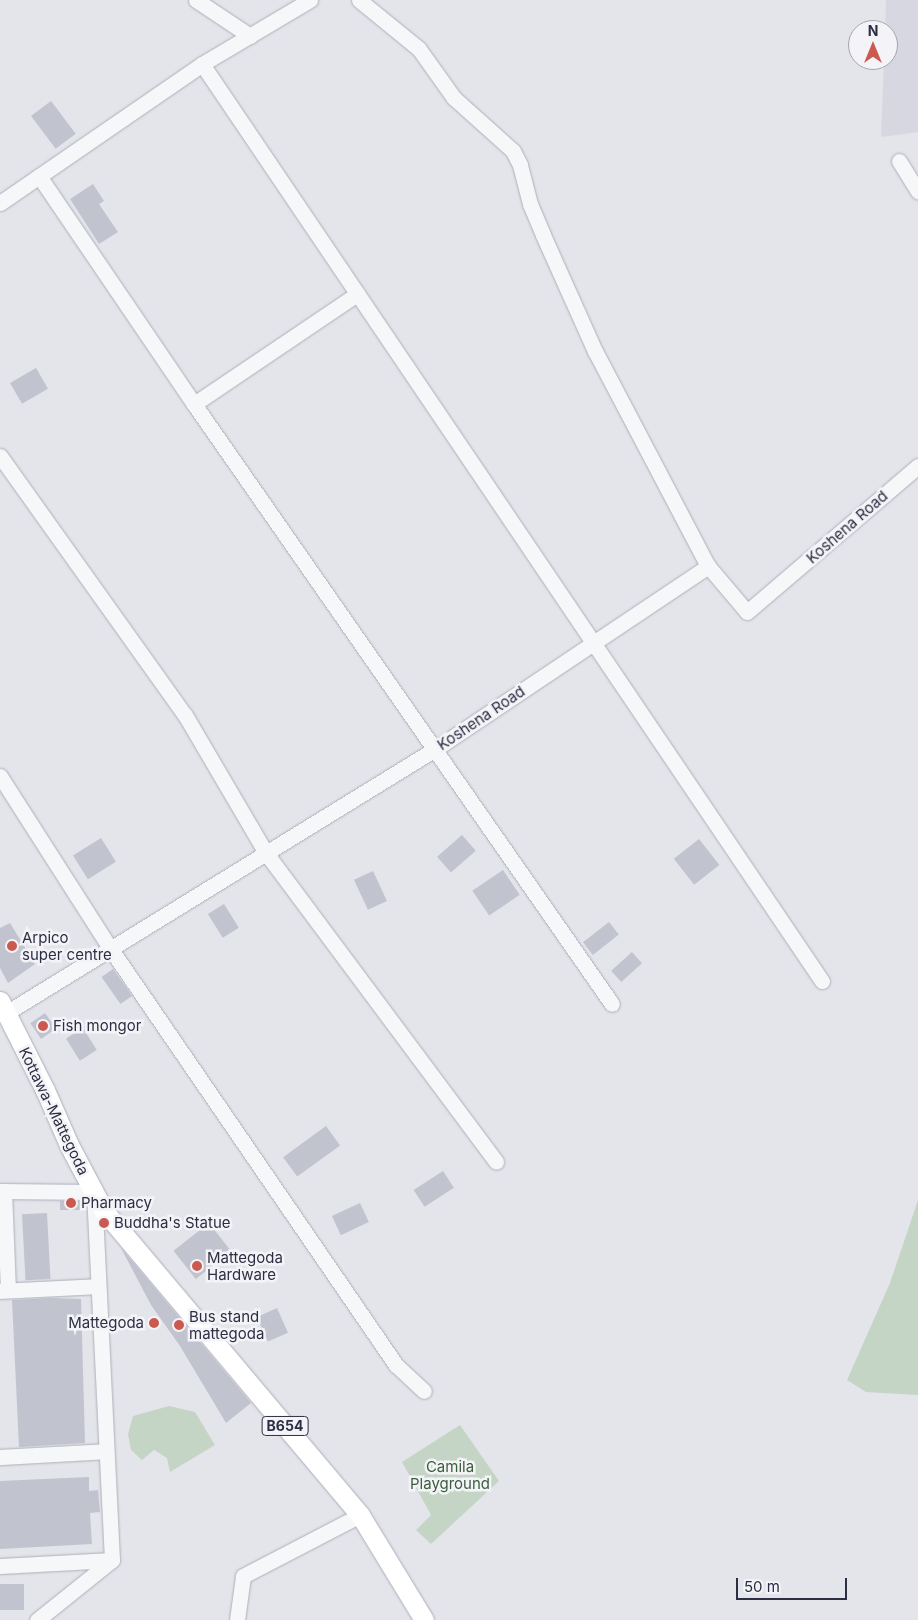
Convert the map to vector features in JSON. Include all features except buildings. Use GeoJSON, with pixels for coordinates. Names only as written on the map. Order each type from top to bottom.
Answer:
{"type":"FeatureCollection","features":[{"type":"Feature","properties":{"kind":"main road","name":"Kottawa-Mattegoda"},"geometry":{"type":"LineString","coordinates":[[3,1007],[45,1090],[69,1146],[104,1211],[360,1515],[424,1620]]}},
{"type":"Feature","properties":{"kind":"street"},"geometry":{"type":"LineString","coordinates":[[196,0],[250,36]]}},
{"type":"Feature","properties":{"kind":"street"},"geometry":{"type":"LineString","coordinates":[[0,203],[202,64],[310,0]]}},
{"type":"Feature","properties":{"kind":"street"},"geometry":{"type":"LineString","coordinates":[[359,0],[419,49],[454,98],[513,151],[520,165],[530,204],[595,351],[708,566]]}},
{"type":"Feature","properties":{"kind":"street"},"geometry":{"type":"LineString","coordinates":[[202,64],[822,982]]}},
{"type":"Feature","properties":{"kind":"street"},"geometry":{"type":"LineString","coordinates":[[899,161],[918,192]]}},
{"type":"Feature","properties":{"kind":"street"},"geometry":{"type":"LineString","coordinates":[[39,176],[194,404],[612,1004]]}},
{"type":"Feature","properties":{"kind":"street"},"geometry":{"type":"LineString","coordinates":[[194,404],[357,294]]}},
{"type":"Feature","properties":{"kind":"street"},"geometry":{"type":"LineString","coordinates":[[0,456],[185,715],[266,853],[496,1162]]}},
{"type":"Feature","properties":{"kind":"street","name":"Koshena Road"},"geometry":{"type":"LineString","coordinates":[[3,1007],[110,948],[435,749],[708,566],[748,612],[918,466]]}},
{"type":"Feature","properties":{"kind":"street"},"geometry":{"type":"LineString","coordinates":[[0,776],[110,948],[396,1365],[424,1391]]}},
{"type":"Feature","properties":{"kind":"street"},"geometry":{"type":"LineString","coordinates":[[98,1286],[4,1290],[2,1191],[94,1192],[112,1560]]}},
{"type":"Feature","properties":{"kind":"street"},"geometry":{"type":"LineString","coordinates":[[0,1457],[106,1451]]}},
{"type":"Feature","properties":{"kind":"street"},"geometry":{"type":"LineString","coordinates":[[238,1620],[243,1576],[360,1515]]}},
{"type":"Feature","properties":{"kind":"street"},"geometry":{"type":"LineString","coordinates":[[0,1566],[112,1560]]}},
{"type":"Feature","properties":{"kind":"street"},"geometry":{"type":"LineString","coordinates":[[37,1620],[112,1560]]}},
{"type":"Feature","properties":{"kind":"shaded area"},"geometry":{"type":"Polygon","coordinates":[[[886,0],[918,0],[918,132],[881,137],[884,70],[898,70],[898,20],[885,20],[886,0]]]}},
{"type":"Feature","properties":{"kind":"green space"},"geometry":{"type":"Polygon","coordinates":[[[918,1200],[918,1395],[866,1392],[847,1380],[890,1283],[918,1200]]]}},
{"type":"Feature","properties":{"kind":"green space"},"geometry":{"type":"Polygon","coordinates":[[[169,1406],[195,1412],[215,1445],[170,1472],[167,1458],[154,1450],[142,1460],[131,1450],[128,1434],[133,1416],[169,1406]]]}},
{"type":"Feature","properties":{"kind":"green space","name":"Camila Playground"},"geometry":{"type":"Polygon","coordinates":[[[460,1425],[499,1481],[431,1544],[416,1530],[431,1515],[402,1462],[460,1425]]]}},
{"type":"Feature","properties":{"kind":"place","name":"Arpico super centre"},"geometry":{"type":"Point","coordinates":[12,946]}},
{"type":"Feature","properties":{"kind":"place","name":"Fish mongor"},"geometry":{"type":"Point","coordinates":[43,1026]}},
{"type":"Feature","properties":{"kind":"place","name":"Pharmacy"},"geometry":{"type":"Point","coordinates":[71,1203]}},
{"type":"Feature","properties":{"kind":"place","name":"Buddha's Statue"},"geometry":{"type":"Point","coordinates":[104,1223]}},
{"type":"Feature","properties":{"kind":"place","name":"Mattegoda Hardware"},"geometry":{"type":"Point","coordinates":[197,1266]}},
{"type":"Feature","properties":{"kind":"place","name":"Mattegoda"},"geometry":{"type":"Point","coordinates":[154,1323]}},
{"type":"Feature","properties":{"kind":"place","name":"Bus stand mattegoda"},"geometry":{"type":"Point","coordinates":[179,1325]}}]}
